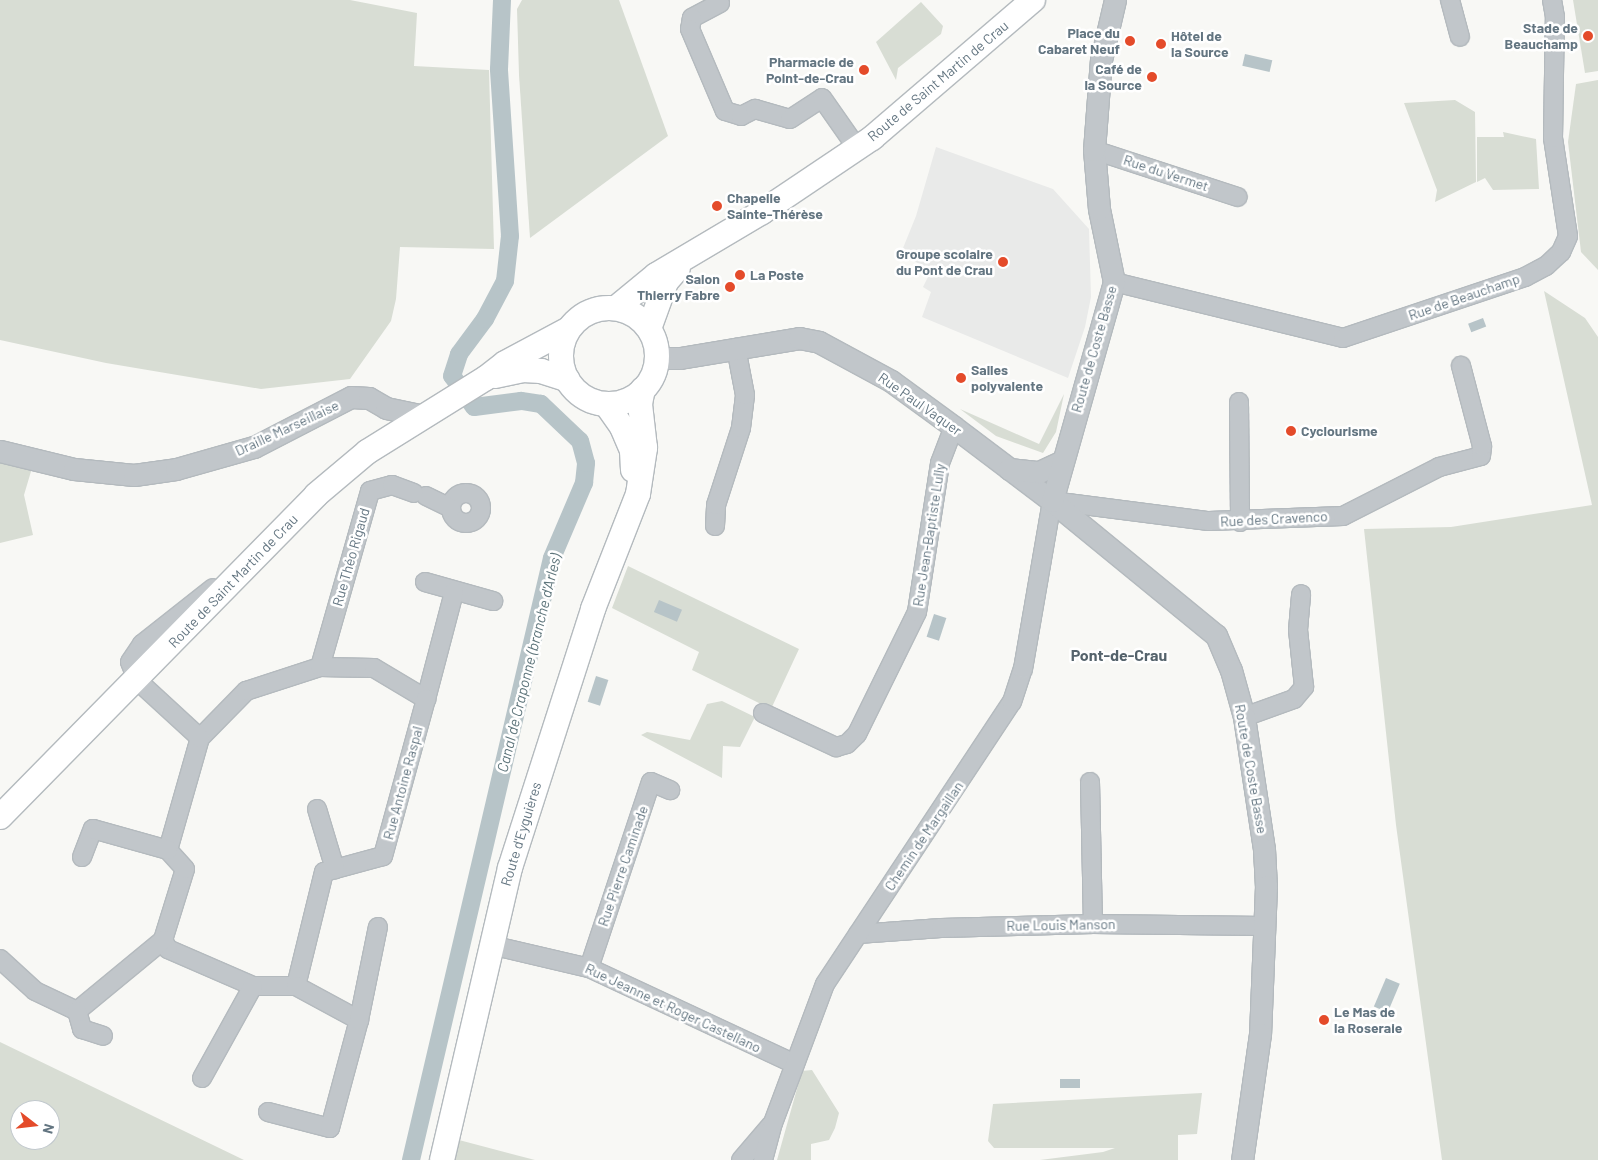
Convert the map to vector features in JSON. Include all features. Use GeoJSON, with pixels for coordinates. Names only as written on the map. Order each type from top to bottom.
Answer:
{"type":"FeatureCollection","features":[{"type":"Feature","properties":{"kind":"main road","name":"Route de Saint Martin de Crau"},"geometry":{"type":"LineString","coordinates":[[616,308],[656,275],[857,148],[905,112],[1033,0]]}},
{"type":"Feature","properties":{"kind":"main road","name":"Route de Saint Martin de Crau"},"geometry":{"type":"LineString","coordinates":[[649,329],[666,282],[689,255]]}},
{"type":"Feature","properties":{"kind":"main road"},"geometry":{"type":"LineString","coordinates":[[616,308],[640,319],[649,329],[657,354],[650,379],[643,390],[632,398],[606,404],[584,396],[568,380],[561,354],[569,329],[590,312],[616,308]]}},
{"type":"Feature","properties":{"kind":"main road","name":"Route de Saint Martin de Crau"},"geometry":{"type":"LineString","coordinates":[[2,815],[316,495],[367,452],[483,380],[504,363],[569,329]]}},
{"type":"Feature","properties":{"kind":"main road","name":"Route de Saint Martin de Crau"},"geometry":{"type":"LineString","coordinates":[[483,380],[523,370],[542,371],[568,380]]}},
{"type":"Feature","properties":{"kind":"main road","name":"Route d'Eyguières"},"geometry":{"type":"LineString","coordinates":[[442,1160],[510,868],[593,609],[627,516],[638,494],[645,448],[640,404],[643,390]]}},
{"type":"Feature","properties":{"kind":"main road","name":"Route d'Eyguières"},"geometry":{"type":"LineString","coordinates":[[606,404],[622,427],[632,451],[633,474],[627,516]]}},
{"type":"Feature","properties":{"kind":"street","name":"Route de Coste Basse"},"geometry":{"type":"LineString","coordinates":[[1115,0],[1101,60],[1094,150],[1099,209],[1114,282],[1052,501],[1216,635],[1231,670],[1244,717],[1262,816],[1266,886],[1260,1034],[1242,1160]]}},
{"type":"Feature","properties":{"kind":"street"},"geometry":{"type":"LineString","coordinates":[[1450,0],[1460,37]]}},
{"type":"Feature","properties":{"kind":"street","name":"Rue de Beauchamp"},"geometry":{"type":"LineString","coordinates":[[1114,282],[1343,338],[1525,276],[1546,266],[1561,252],[1568,236],[1553,138],[1555,17],[1552,0]]}},
{"type":"Feature","properties":{"kind":"street"},"geometry":{"type":"LineString","coordinates":[[720,3],[692,18],[690,30],[725,111],[741,116],[755,109],[790,119],[822,98],[857,148]]}},
{"type":"Feature","properties":{"kind":"street","name":"Rue du Vermet"},"geometry":{"type":"LineString","coordinates":[[1094,150],[1238,197]]}},
{"type":"Feature","properties":{"kind":"street","name":"Rue Paul Vaquer"},"geometry":{"type":"LineString","coordinates":[[657,354],[664,358],[680,358],[799,338],[819,342],[891,381],[1052,501]]}},
{"type":"Feature","properties":{"kind":"street"},"geometry":{"type":"LineString","coordinates":[[715,526],[716,505],[741,428],[745,396],[736,348]]}},
{"type":"Feature","properties":{"kind":"street","name":"Rue des Cravenco"},"geometry":{"type":"LineString","coordinates":[[1052,501],[1209,522],[1343,516],[1439,467],[1481,456],[1482,446],[1461,366]]}},
{"type":"Feature","properties":{"kind":"street","name":"Draille Marseillaise"},"geometry":{"type":"LineString","coordinates":[[0,451],[74,469],[134,475],[176,469],[254,447],[351,397],[369,398],[386,408],[424,416]]}},
{"type":"Feature","properties":{"kind":"street"},"geometry":{"type":"LineString","coordinates":[[1239,402],[1240,522]]}},
{"type":"Feature","properties":{"kind":"street","name":"Rue Jean-Baptiste Lully"},"geometry":{"type":"LineString","coordinates":[[762,713],[836,747],[847,744],[857,734],[917,612],[940,463],[954,427]]}},
{"type":"Feature","properties":{"kind":"street"},"geometry":{"type":"LineString","coordinates":[[1008,469],[1038,472],[1063,461]]}},
{"type":"Feature","properties":{"kind":"street","name":"Rue Théo Rigaud"},"geometry":{"type":"LineString","coordinates":[[320,667],[370,491],[392,485],[420,494],[451,508]]}},
{"type":"Feature","properties":{"kind":"street","name":"Chemin de Margaillan"},"geometry":{"type":"LineString","coordinates":[[764,1160],[773,1123],[825,984],[1012,702],[1023,669],[1052,501]]}},
{"type":"Feature","properties":{"kind":"street"},"geometry":{"type":"LineString","coordinates":[[425,582],[454,592],[493,601]]}},
{"type":"Feature","properties":{"kind":"street"},"geometry":{"type":"LineString","coordinates":[[168,850],[200,738],[246,691],[320,667],[374,668],[426,699],[454,592]]}},
{"type":"Feature","properties":{"kind":"street"},"geometry":{"type":"LineString","coordinates":[[1244,717],[1294,699],[1304,687],[1298,630],[1301,594]]}},
{"type":"Feature","properties":{"kind":"street"},"geometry":{"type":"LineString","coordinates":[[136,680],[200,738]]}},
{"type":"Feature","properties":{"kind":"street","name":"Rue Antoine Raspal"},"geometry":{"type":"LineString","coordinates":[[335,869],[383,856],[426,699]]}},
{"type":"Feature","properties":{"kind":"street","name":"Rue Pierre Caminade"},"geometry":{"type":"LineString","coordinates":[[589,968],[651,782],[670,790]]}},
{"type":"Feature","properties":{"kind":"street"},"geometry":{"type":"LineString","coordinates":[[1090,782],[1093,924]]}},
{"type":"Feature","properties":{"kind":"street"},"geometry":{"type":"LineString","coordinates":[[296,986],[324,872],[335,869],[317,809]]}},
{"type":"Feature","properties":{"kind":"street"},"geometry":{"type":"LineString","coordinates":[[77,1012],[163,940],[185,870],[168,850],[93,829],[82,857]]}},
{"type":"Feature","properties":{"kind":"street","name":"Rue Louis Manson"},"geometry":{"type":"LineString","coordinates":[[858,934],[941,928],[1093,924],[1265,926]]}},
{"type":"Feature","properties":{"kind":"street"},"geometry":{"type":"LineString","coordinates":[[268,1112],[330,1128],[359,1020],[378,928]]}},
{"type":"Feature","properties":{"kind":"street"},"geometry":{"type":"LineString","coordinates":[[163,940],[168,949],[253,986],[296,986],[359,1020]]}},
{"type":"Feature","properties":{"kind":"street","name":"Rue Jeanne et Roger Castellano"},"geometry":{"type":"LineString","coordinates":[[491,946],[589,968],[794,1064]]}},
{"type":"Feature","properties":{"kind":"street"},"geometry":{"type":"LineString","coordinates":[[0,959],[35,991],[77,1012],[82,1029],[102,1036]]}},
{"type":"Feature","properties":{"kind":"street"},"geometry":{"type":"LineString","coordinates":[[202,1078],[253,986]]}},
{"type":"Feature","properties":{"kind":"street"},"geometry":{"type":"LineString","coordinates":[[741,1160],[773,1123]]}},
{"type":"Feature","properties":{"kind":"shaded area"},"geometry":{"type":"Polygon","coordinates":[[[0,0],[350,0],[417,13],[414,66],[489,70],[494,249],[400,247],[396,299],[391,321],[350,379],[261,389],[106,363],[0,340],[0,0]]]}},
{"type":"Feature","properties":{"kind":"shaded area"},"geometry":{"type":"Polygon","coordinates":[[[522,0],[619,0],[668,136],[530,238],[519,75],[517,9],[522,0]]]}},
{"type":"Feature","properties":{"kind":"shaded area","name":"Stade de Beauchamp"},"geometry":{"type":"Polygon","coordinates":[[[1573,0],[1598,0],[1598,71],[1585,73],[1573,0]]]}},
{"type":"Feature","properties":{"kind":"shaded area"},"geometry":{"type":"Polygon","coordinates":[[[921,2],[943,26],[941,34],[898,68],[896,80],[876,42],[921,2]]]}},
{"type":"Feature","properties":{"kind":"shaded area"},"geometry":{"type":"Polygon","coordinates":[[[1245,54],[1272,60],[1270,72],[1242,66],[1245,54]]]}},
{"type":"Feature","properties":{"kind":"shaded area"},"geometry":{"type":"Polygon","coordinates":[[[1598,80],[1598,270],[1581,252],[1568,142],[1576,84],[1598,80]]]}},
{"type":"Feature","properties":{"kind":"shaded area"},"geometry":{"type":"Polygon","coordinates":[[[1455,100],[1475,112],[1476,182],[1435,202],[1437,190],[1404,103],[1455,100]]]}},
{"type":"Feature","properties":{"kind":"shaded area"},"geometry":{"type":"Polygon","coordinates":[[[1503,132],[1536,139],[1539,189],[1493,190],[1485,178],[1477,182],[1477,137],[1504,137],[1503,132]]]}},
{"type":"Feature","properties":{"kind":"shaded area","name":"Groupe scolaire du Pont de Crau"},"geometry":{"type":"Polygon","coordinates":[[[936,147],[1053,189],[1089,229],[1091,297],[1085,327],[1068,378],[922,317],[931,292],[923,287],[931,271],[901,253],[916,216],[936,147]]]}},
{"type":"Feature","properties":{"kind":"shaded area"},"geometry":{"type":"Polygon","coordinates":[[[1544,291],[1585,318],[1598,337],[1598,1160],[1442,1160],[1396,825],[1364,529],[1451,527],[1592,505],[1544,291]]]}},
{"type":"Feature","properties":{"kind":"shaded area"},"geometry":{"type":"Polygon","coordinates":[[[1483,318],[1486,326],[1471,332],[1468,324],[1483,318]]]}},
{"type":"Feature","properties":{"kind":"shaded area"},"geometry":{"type":"Polygon","coordinates":[[[1064,394],[1056,432],[1043,453],[996,436],[960,409],[1039,444],[1064,394]]]}},
{"type":"Feature","properties":{"kind":"shaded area"},"geometry":{"type":"Polygon","coordinates":[[[0,460],[32,468],[24,495],[33,535],[0,543],[0,460]]]}},
{"type":"Feature","properties":{"kind":"shaded area"},"geometry":{"type":"Polygon","coordinates":[[[628,566],[799,649],[771,709],[692,670],[699,652],[612,608],[628,566]]]}},
{"type":"Feature","properties":{"kind":"shaded area"},"geometry":{"type":"Polygon","coordinates":[[[659,600],[682,610],[677,622],[654,612],[659,600]]]}},
{"type":"Feature","properties":{"kind":"shaded area"},"geometry":{"type":"Polygon","coordinates":[[[934,614],[946,618],[939,641],[927,637],[934,614]]]}},
{"type":"Feature","properties":{"kind":"shaded area"},"geometry":{"type":"Polygon","coordinates":[[[596,676],[608,680],[600,706],[588,702],[596,676]]]}},
{"type":"Feature","properties":{"kind":"shaded area"},"geometry":{"type":"Polygon","coordinates":[[[722,701],[755,717],[740,747],[723,746],[722,778],[641,735],[647,732],[690,740],[707,704],[722,701]]]}},
{"type":"Feature","properties":{"kind":"shaded area"},"geometry":{"type":"Polygon","coordinates":[[[1386,978],[1400,984],[1388,1012],[1374,1007],[1386,978]]]}},
{"type":"Feature","properties":{"kind":"shaded area"},"geometry":{"type":"Polygon","coordinates":[[[0,1042],[244,1160],[0,1160],[0,1042]]]}},
{"type":"Feature","properties":{"kind":"shaded area"},"geometry":{"type":"Polygon","coordinates":[[[812,1070],[839,1113],[835,1128],[829,1140],[811,1144],[811,1160],[777,1160],[802,1071],[812,1070]]]}},
{"type":"Feature","properties":{"kind":"shaded area"},"geometry":{"type":"Polygon","coordinates":[[[1060,1079],[1080,1079],[1080,1088],[1060,1088],[1060,1079]]]}},
{"type":"Feature","properties":{"kind":"shaded area"},"geometry":{"type":"Polygon","coordinates":[[[1202,1093],[1197,1134],[1178,1135],[1178,1160],[1040,1160],[1103,1152],[1115,1148],[994,1148],[988,1141],[993,1104],[1202,1093]]]}},
{"type":"Feature","properties":{"kind":"shaded area"},"geometry":{"type":"Polygon","coordinates":[[[459,1140],[535,1160],[454,1160],[459,1140]]]}},
{"type":"Feature","properties":{"kind":"waterway","name":"Canal de Craponne (branche d'Arles)"},"geometry":{"type":"LineString","coordinates":[[411,1160],[552,558],[584,483],[586,463],[580,441],[541,404],[521,401],[474,407],[452,376],[459,354],[485,319],[505,281],[510,236],[499,69],[502,0]]}},
{"type":"Feature","properties":{"kind":"place","name":"Stade de Beauchamp"},"geometry":{"type":"Point","coordinates":[1588,36]}},
{"type":"Feature","properties":{"kind":"place","name":"Place du Cabaret Neuf"},"geometry":{"type":"Point","coordinates":[1130,41]}},
{"type":"Feature","properties":{"kind":"place","name":"Hôtel de la Source"},"geometry":{"type":"Point","coordinates":[1161,44]}},
{"type":"Feature","properties":{"kind":"place","name":"Pharmacie de Point-de-Crau"},"geometry":{"type":"Point","coordinates":[864,70]}},
{"type":"Feature","properties":{"kind":"place","name":"Café de la Source"},"geometry":{"type":"Point","coordinates":[1152,77]}},
{"type":"Feature","properties":{"kind":"place","name":"Chapelle Sainte-Thérèse"},"geometry":{"type":"Point","coordinates":[717,206]}},
{"type":"Feature","properties":{"kind":"place","name":"Groupe scolaire du Pont de Crau"},"geometry":{"type":"Point","coordinates":[1003,262]}},
{"type":"Feature","properties":{"kind":"place","name":"La Poste"},"geometry":{"type":"Point","coordinates":[740,275]}},
{"type":"Feature","properties":{"kind":"place","name":"Salon Thierry Fabre"},"geometry":{"type":"Point","coordinates":[730,287]}},
{"type":"Feature","properties":{"kind":"place","name":"Salles polyvalente"},"geometry":{"type":"Point","coordinates":[961,378]}},
{"type":"Feature","properties":{"kind":"place","name":"Cyclourisme"},"geometry":{"type":"Point","coordinates":[1291,431]}},
{"type":"Feature","properties":{"kind":"place","name":"Le Mas de la Roseraie"},"geometry":{"type":"Point","coordinates":[1324,1020]}},
{"type":"Feature","properties":{"kind":"district","name":"Pont-de-Crau"},"geometry":{"type":"Point","coordinates":[1119,655]}}]}
